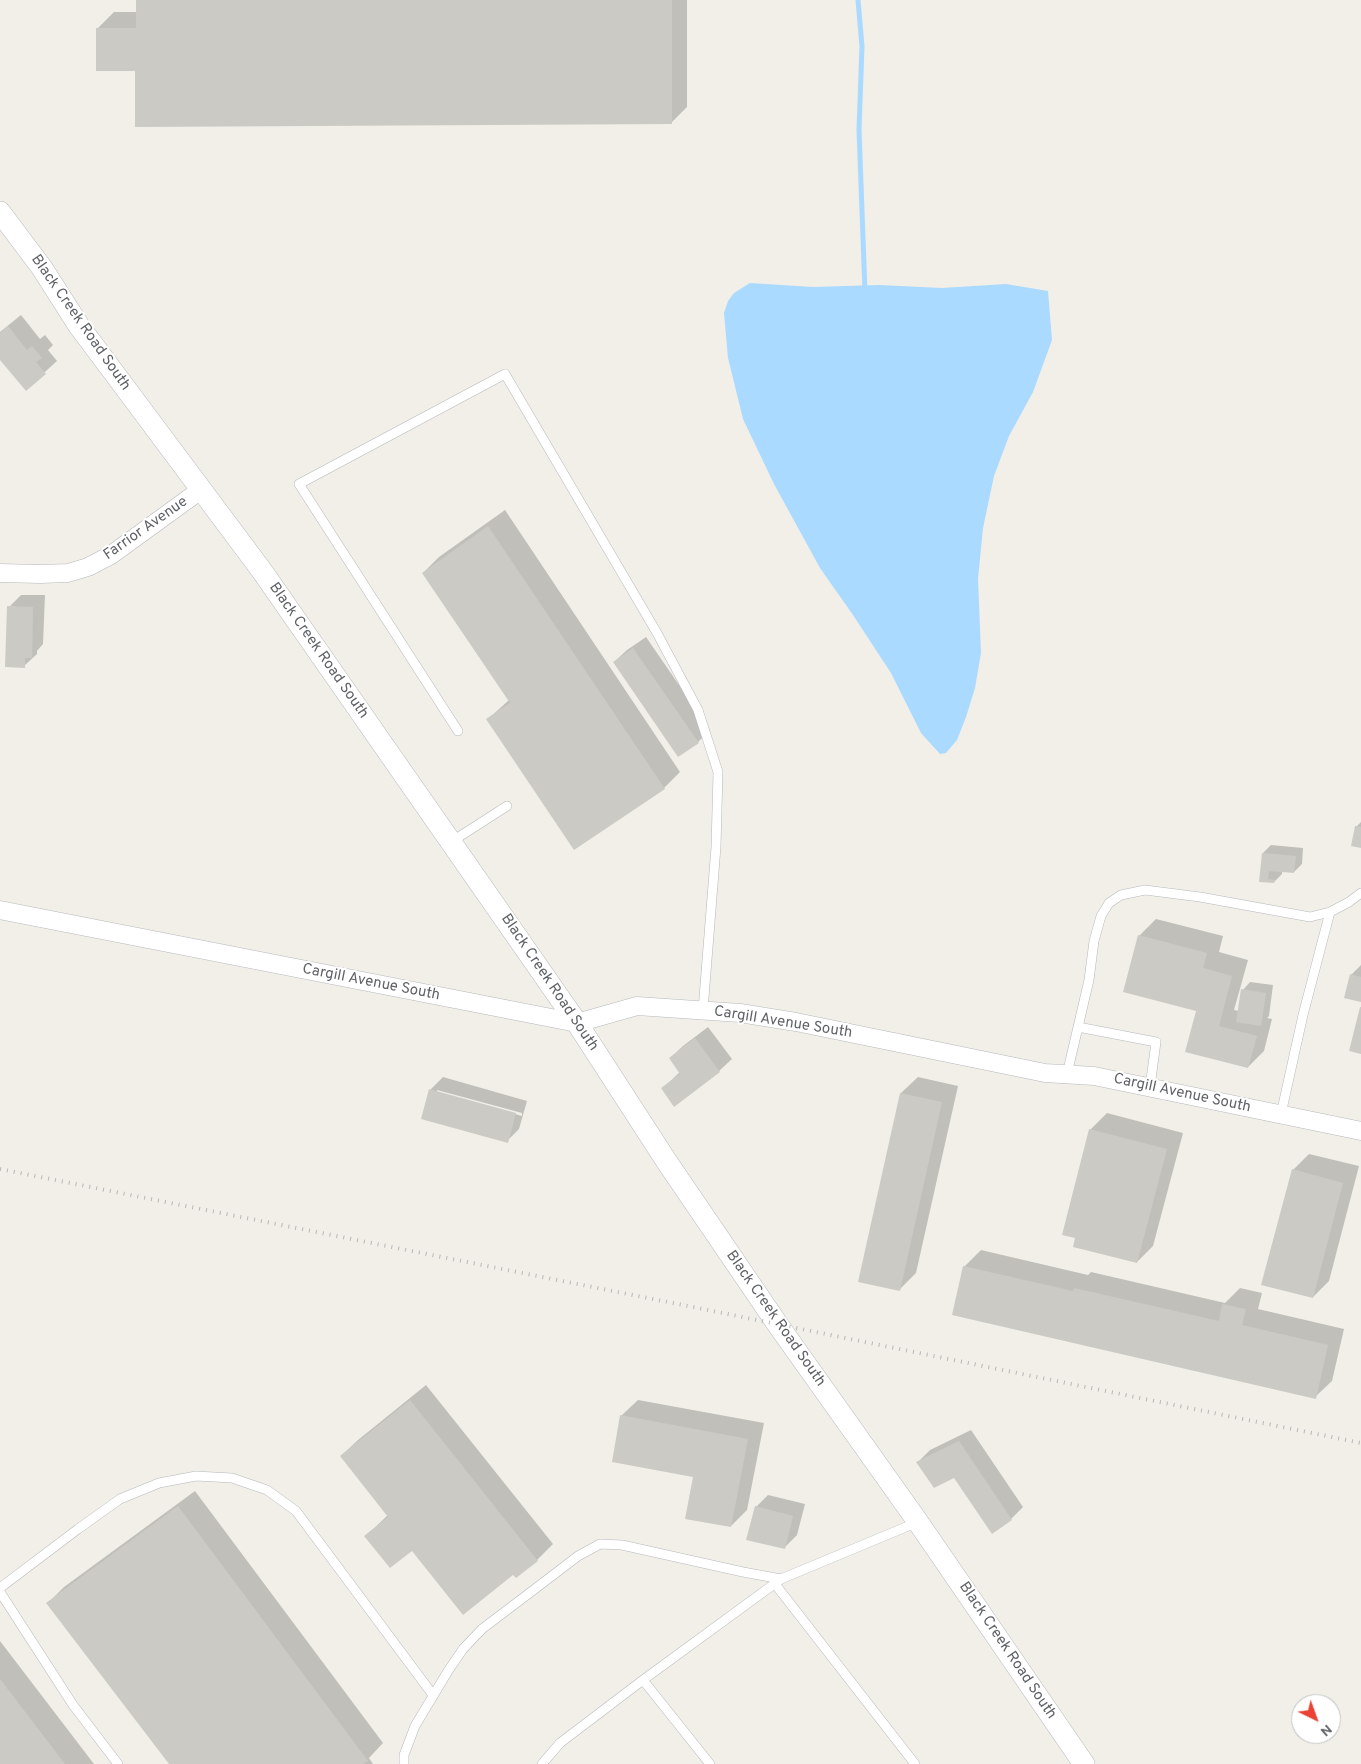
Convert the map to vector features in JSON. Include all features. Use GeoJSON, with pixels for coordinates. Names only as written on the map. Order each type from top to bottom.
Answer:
{"type":"FeatureCollection","features":[{"type":"Feature","properties":{"kind":"street","name":"Black Creek Road South"},"geometry":{"type":"LineString","coordinates":[[0,212],[42,268],[80,326],[262,571],[577,1023],[773,1317],[918,1522],[1084,1764]]}},
{"type":"Feature","properties":{"kind":"street","name":"Farrior Avenue"},"geometry":{"type":"LineString","coordinates":[[0,573],[68,573],[88,567],[111,555],[202,489]]}},
{"type":"Feature","properties":{"kind":"street","name":"Cargill Avenue South"},"geometry":{"type":"LineString","coordinates":[[0,910],[577,1023],[637,1006],[740,1012],[1045,1073],[1094,1076],[1361,1131]]}},
{"type":"Feature","properties":{"kind":"lane"},"geometry":{"type":"LineString","coordinates":[[458,731],[299,484],[505,374],[666,650],[698,710],[718,772],[716,847],[703,1010]]}},
{"type":"Feature","properties":{"kind":"lane"},"geometry":{"type":"LineString","coordinates":[[451,842],[507,806]]}},
{"type":"Feature","properties":{"kind":"lane"},"geometry":{"type":"LineString","coordinates":[[1066,1074],[1089,980],[1094,941],[1100,916],[1109,904],[1121,895],[1146,890],[1200,897],[1310,916],[1330,912],[1361,893]]}},
{"type":"Feature","properties":{"kind":"lane"},"geometry":{"type":"LineString","coordinates":[[1281,1114],[1303,1015],[1330,912]]}},
{"type":"Feature","properties":{"kind":"lane"},"geometry":{"type":"LineString","coordinates":[[1078,1027],[1156,1042],[1150,1087]]}},
{"type":"Feature","properties":{"kind":"lane"},"geometry":{"type":"LineString","coordinates":[[0,1588],[120,1499],[159,1483],[196,1476],[232,1478],[267,1490],[296,1511],[433,1695]]}},
{"type":"Feature","properties":{"kind":"lane"},"geometry":{"type":"LineString","coordinates":[[542,1764],[560,1743],[778,1582],[918,1522]]}},
{"type":"Feature","properties":{"kind":"lane"},"geometry":{"type":"LineString","coordinates":[[404,1764],[404,1755],[415,1726],[463,1649],[482,1629],[578,1556],[600,1544],[622,1545],[743,1572],[778,1582],[915,1764]]}},
{"type":"Feature","properties":{"kind":"lane"},"geometry":{"type":"LineString","coordinates":[[0,1592],[73,1705],[118,1764]]}},
{"type":"Feature","properties":{"kind":"lane"},"geometry":{"type":"LineString","coordinates":[[643,1680],[710,1764]]}},
{"type":"Feature","properties":{"kind":"water"},"geometry":{"type":"Polygon","coordinates":[[[750,283],[813,287],[879,285],[942,288],[1006,284],[1048,291],[1052,340],[1033,392],[1009,436],[994,476],[983,528],[978,579],[981,653],[975,688],[957,740],[946,753],[940,754],[921,733],[891,673],[820,568],[774,484],[743,419],[728,358],[724,313],[728,301],[734,293],[750,283]]]}},
{"type":"Feature","properties":{"kind":"building"},"geometry":{"type":"Polygon","coordinates":[[[136,0],[672,0],[672,124],[135,127],[135,71],[96,71],[96,28],[136,28],[136,0]]]}},
{"type":"Feature","properties":{"kind":"building"},"geometry":{"type":"Polygon","coordinates":[[[8,326],[27,350],[32,346],[42,358],[36,362],[46,374],[26,391],[0,360],[0,333],[8,326]]]}},
{"type":"Feature","properties":{"kind":"building"},"geometry":{"type":"Polygon","coordinates":[[[488,526],[665,789],[574,850],[486,719],[510,703],[422,573],[488,526]]]}},
{"type":"Feature","properties":{"kind":"building"},"geometry":{"type":"Polygon","coordinates":[[[7,606],[33,607],[32,658],[25,658],[25,668],[5,667],[7,606]]]}},
{"type":"Feature","properties":{"kind":"building"},"geometry":{"type":"Polygon","coordinates":[[[633,648],[699,743],[678,757],[613,662],[633,648]]]}},
{"type":"Feature","properties":{"kind":"building"},"geometry":{"type":"Polygon","coordinates":[[[1355,826],[1361,827],[1361,848],[1351,846],[1355,826]]]}},
{"type":"Feature","properties":{"kind":"building"},"geometry":{"type":"Polygon","coordinates":[[[1262,853],[1296,856],[1294,873],[1269,871],[1268,879],[1275,880],[1274,883],[1259,882],[1262,853]]]}},
{"type":"Feature","properties":{"kind":"building"},"geometry":{"type":"Polygon","coordinates":[[[1138,935],[1207,953],[1203,968],[1232,976],[1219,1026],[1257,1036],[1248,1068],[1185,1052],[1196,1011],[1123,992],[1138,935]]]}},
{"type":"Feature","properties":{"kind":"building"},"geometry":{"type":"Polygon","coordinates":[[[1350,974],[1361,977],[1361,1002],[1344,998],[1350,974]]]}},
{"type":"Feature","properties":{"kind":"building"},"geometry":{"type":"Polygon","coordinates":[[[1241,989],[1266,993],[1261,1026],[1236,1022],[1241,989]]]}},
{"type":"Feature","properties":{"kind":"building"},"geometry":{"type":"Polygon","coordinates":[[[1361,1007],[1361,1054],[1349,1051],[1361,1007]]]}},
{"type":"Feature","properties":{"kind":"building"},"geometry":{"type":"Polygon","coordinates":[[[695,1038],[720,1072],[674,1107],[661,1088],[680,1074],[669,1058],[695,1038]]]}},
{"type":"Feature","properties":{"kind":"building"},"geometry":{"type":"Polygon","coordinates":[[[429,1089],[516,1113],[508,1143],[421,1119],[429,1089]]]}},
{"type":"Feature","properties":{"kind":"building"},"geometry":{"type":"Polygon","coordinates":[[[900,1093],[942,1102],[900,1291],[858,1282],[900,1093]]]}},
{"type":"Feature","properties":{"kind":"building"},"geometry":{"type":"Polygon","coordinates":[[[1089,1129],[1167,1149],[1137,1263],[1073,1247],[1075,1238],[1062,1235],[1089,1129]]]}},
{"type":"Feature","properties":{"kind":"building"},"geometry":{"type":"Polygon","coordinates":[[[1292,1169],[1343,1183],[1313,1298],[1261,1285],[1292,1169]]]}},
{"type":"Feature","properties":{"kind":"building"},"geometry":{"type":"Polygon","coordinates":[[[963,1266],[1073,1291],[1074,1288],[1219,1321],[1222,1304],[1246,1309],[1242,1325],[1328,1345],[1316,1399],[952,1315],[963,1266]]]}},
{"type":"Feature","properties":{"kind":"building"},"geometry":{"type":"Polygon","coordinates":[[[410,1400],[538,1561],[516,1578],[513,1575],[463,1615],[412,1551],[390,1568],[364,1536],[388,1517],[340,1456],[410,1400]]]}},
{"type":"Feature","properties":{"kind":"building"},"geometry":{"type":"Polygon","coordinates":[[[620,1415],[748,1439],[731,1527],[685,1519],[693,1477],[612,1462],[620,1415]]]}},
{"type":"Feature","properties":{"kind":"building"},"geometry":{"type":"Polygon","coordinates":[[[959,1441],[1012,1520],[992,1534],[954,1478],[934,1488],[916,1462],[959,1441]]]}},
{"type":"Feature","properties":{"kind":"building"},"geometry":{"type":"Polygon","coordinates":[[[178,1506],[368,1761],[363,1764],[169,1764],[46,1603],[178,1506]]]}},
{"type":"Feature","properties":{"kind":"building"},"geometry":{"type":"Polygon","coordinates":[[[755,1506],[793,1516],[785,1549],[746,1540],[755,1506]]]}},
{"type":"Feature","properties":{"kind":"building"},"geometry":{"type":"Polygon","coordinates":[[[0,1679],[65,1764],[0,1764],[0,1679]]]}},
{"type":"Feature","properties":{"kind":"waterway"},"geometry":{"type":"LineString","coordinates":[[858,0],[862,46],[859,130],[865,292]]}},
{"type":"Feature","properties":{"kind":"railway"},"geometry":{"type":"LineString","coordinates":[[0,1169],[1361,1443]]}}]}
